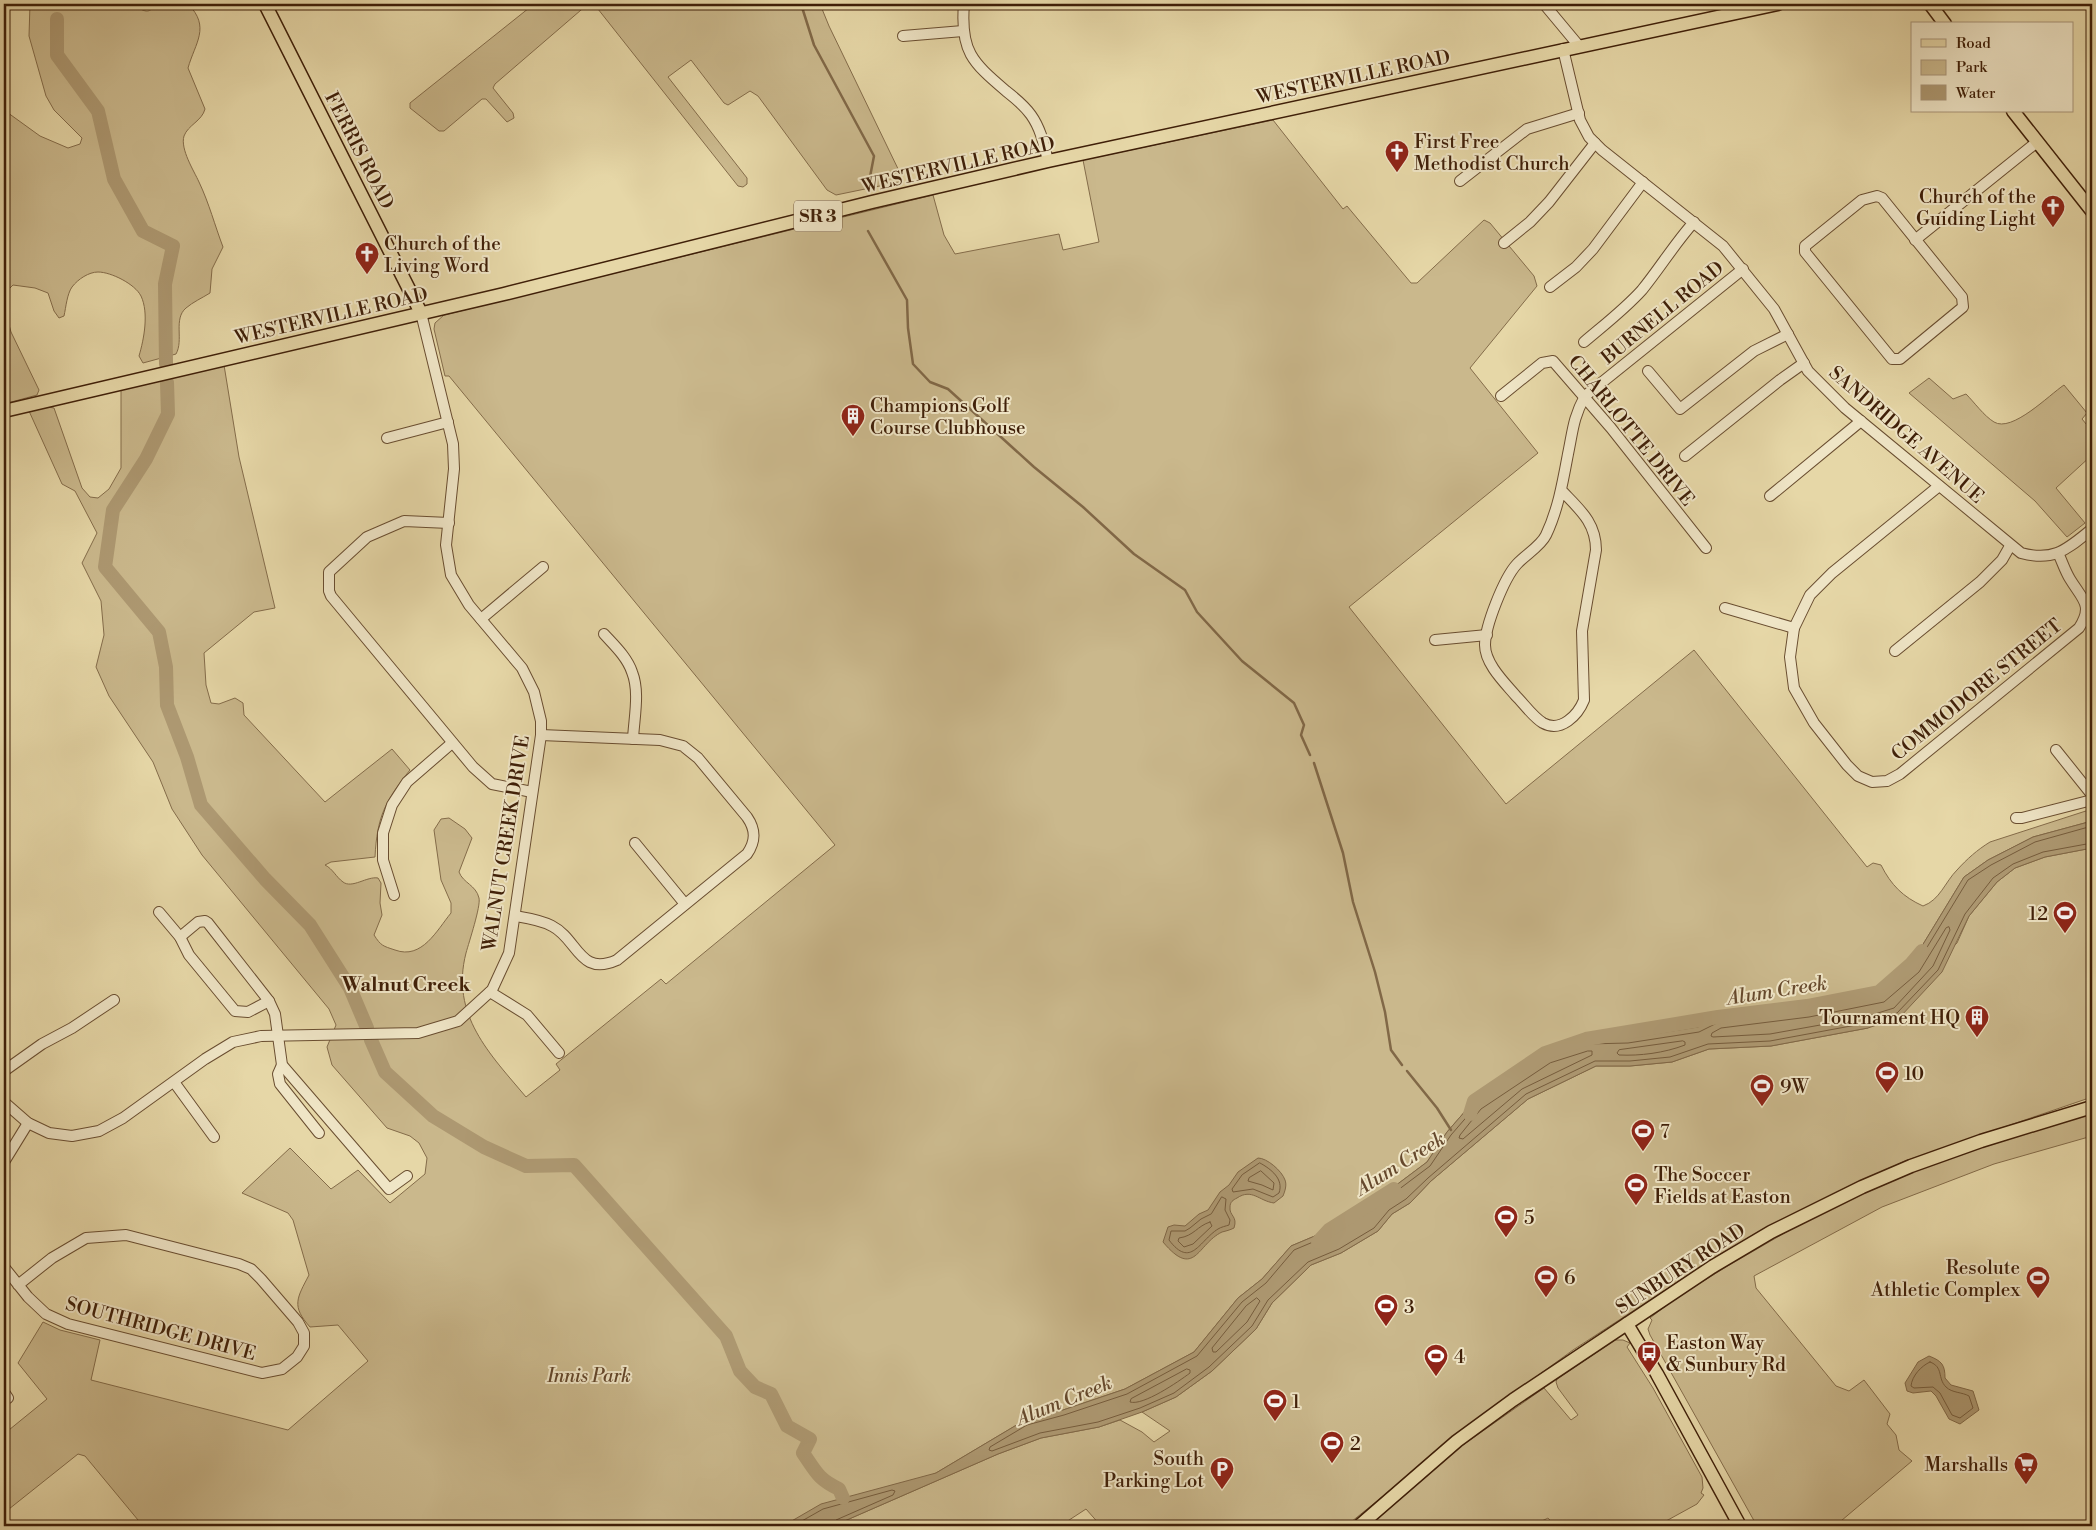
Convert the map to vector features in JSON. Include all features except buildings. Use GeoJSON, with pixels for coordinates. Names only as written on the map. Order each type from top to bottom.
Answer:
{"type":"FeatureCollection","features":[{"type":"Feature","properties":{"kind":"main road","name":"FERRIS ROAD"},"geometry":{"type":"LineString","coordinates":[[265,4],[421,314]]}},
{"type":"Feature","properties":{"kind":"main road","name":"WESTERVILLE ROAD"},"geometry":{"type":"LineString","coordinates":[[4,410],[421,314],[872,202],[1563,49],[1778,4]]}},
{"type":"Feature","properties":{"kind":"main road"},"geometry":{"type":"LineString","coordinates":[[1930,4],[1944,22]]}},
{"type":"Feature","properties":{"kind":"main road"},"geometry":{"type":"LineString","coordinates":[[2015,112],[2092,211]]}},
{"type":"Feature","properties":{"kind":"main road","name":"SUNBURY ROAD"},"geometry":{"type":"LineString","coordinates":[[1359,1526],[1456,1442],[1513,1400],[1712,1267],[1750,1244],[1862,1187],[1911,1166],[1981,1141],[2092,1107]]}},
{"type":"Feature","properties":{"kind":"main road"},"geometry":{"type":"LineString","coordinates":[[1627,1324],[1657,1374],[1740,1526]]}},
{"type":"Feature","properties":{"kind":"street"},"geometry":{"type":"LineString","coordinates":[[964,4],[963,31],[967,49],[981,69],[1020,103],[1036,122],[1048,162]]}},
{"type":"Feature","properties":{"kind":"street"},"geometry":{"type":"LineString","coordinates":[[1544,4],[1579,46]]}},
{"type":"Feature","properties":{"kind":"street"},"geometry":{"type":"LineString","coordinates":[[903,36],[963,31]]}},
{"type":"Feature","properties":{"kind":"street","name":"SANDRIDGE AVENUE"},"geometry":{"type":"LineString","coordinates":[[1563,49],[1579,113],[1589,137],[1723,246],[1774,309],[1808,371],[1861,421],[2010,546],[2021,553],[2034,556],[2046,557],[2058,553]]}},
{"type":"Feature","properties":{"kind":"street"},"geometry":{"type":"LineString","coordinates":[[1460,182],[1527,129],[1579,113]]}},
{"type":"Feature","properties":{"kind":"street"},"geometry":{"type":"LineString","coordinates":[[1915,240],[2037,142]]}},
{"type":"Feature","properties":{"kind":"street"},"geometry":{"type":"LineString","coordinates":[[1504,243],[1530,222],[1549,202],[1595,143]]}},
{"type":"Feature","properties":{"kind":"street"},"geometry":{"type":"LineString","coordinates":[[1550,287],[1576,267],[1593,248],[1643,182]]}},
{"type":"Feature","properties":{"kind":"street"},"geometry":{"type":"LineString","coordinates":[[1877,196],[1882,198],[1915,240],[1962,297],[1963,307],[1900,359],[1892,359],[1805,252],[1805,246],[1862,200],[1877,196]]}},
{"type":"Feature","properties":{"kind":"street"},"geometry":{"type":"LineString","coordinates":[[1584,342],[1642,290],[1677,241],[1694,222]]}},
{"type":"Feature","properties":{"kind":"street","name":"BURNELL ROAD"},"geometry":{"type":"LineString","coordinates":[[1487,635],[1502,585],[1516,565],[1545,537],[1561,490],[1575,414],[1585,396],[1742,269]]}},
{"type":"Feature","properties":{"kind":"street","name":"WALNUT CREEK DRIVE"},"geometry":{"type":"LineString","coordinates":[[4,1102],[28,1123],[48,1133],[72,1136],[99,1131],[123,1118],[233,1042],[261,1036],[418,1033],[458,1021],[490,992],[509,953],[541,735],[541,721],[534,692],[522,668],[469,605],[451,575],[446,545],[454,469],[453,444],[421,314]]}},
{"type":"Feature","properties":{"kind":"street"},"geometry":{"type":"LineString","coordinates":[[1648,371],[1680,410],[1754,351],[1788,334]]}},
{"type":"Feature","properties":{"kind":"street","name":"CHARLOTTE DRIVE"},"geometry":{"type":"LineString","coordinates":[[1501,396],[1542,363],[1553,361],[1585,396],[1706,548]]}},
{"type":"Feature","properties":{"kind":"street"},"geometry":{"type":"LineString","coordinates":[[1685,456],[1780,380],[1804,364]]}},
{"type":"Feature","properties":{"kind":"street"},"geometry":{"type":"LineString","coordinates":[[1770,496],[1861,421]]}},
{"type":"Feature","properties":{"kind":"street"},"geometry":{"type":"LineString","coordinates":[[387,438],[448,422]]}},
{"type":"Feature","properties":{"kind":"street"},"geometry":{"type":"LineString","coordinates":[[1725,608],[1794,628],[1810,595],[1832,573],[1938,486]]}},
{"type":"Feature","properties":{"kind":"street"},"geometry":{"type":"LineString","coordinates":[[1435,640],[1487,635],[1486,652],[1492,666],[1505,683],[1544,724],[1566,723],[1582,706],[1584,700],[1582,631],[1596,550],[1596,536],[1592,526],[1561,490]]}},
{"type":"Feature","properties":{"kind":"street"},"geometry":{"type":"LineString","coordinates":[[449,523],[404,521],[366,537],[331,569],[328,576],[331,596],[472,767],[492,784],[532,792]]}},
{"type":"Feature","properties":{"kind":"street"},"geometry":{"type":"LineString","coordinates":[[2058,553],[2068,549],[2092,529]]}},
{"type":"Feature","properties":{"kind":"street"},"geometry":{"type":"LineString","coordinates":[[1895,651],[1980,582],[2002,560],[2010,546]]}},
{"type":"Feature","properties":{"kind":"street","name":"COMMODORE STREET"},"geometry":{"type":"LineString","coordinates":[[1794,628],[1790,657],[1794,688],[1814,723],[1858,776],[1872,782],[1887,781],[1900,774],[2079,628],[2086,618],[2086,606],[2082,594],[2069,578],[2058,553]]}},
{"type":"Feature","properties":{"kind":"street"},"geometry":{"type":"LineString","coordinates":[[481,619],[543,567]]}},
{"type":"Feature","properties":{"kind":"street"},"geometry":{"type":"LineString","coordinates":[[604,634],[623,656],[632,672],[635,689],[633,739]]}},
{"type":"Feature","properties":{"kind":"street"},"geometry":{"type":"LineString","coordinates":[[515,916],[531,918],[554,926],[587,961],[597,964],[608,964],[617,960],[747,854],[753,846],[753,826],[747,817],[698,758],[683,746],[660,740],[541,735]]}},
{"type":"Feature","properties":{"kind":"street"},"geometry":{"type":"LineString","coordinates":[[394,896],[382,860],[383,833],[392,805],[407,782],[452,743]]}},
{"type":"Feature","properties":{"kind":"street"},"geometry":{"type":"LineString","coordinates":[[2056,750],[2092,795]]}},
{"type":"Feature","properties":{"kind":"street"},"geometry":{"type":"LineString","coordinates":[[2016,818],[2092,800]]}},
{"type":"Feature","properties":{"kind":"street"},"geometry":{"type":"LineString","coordinates":[[635,843],[685,904]]}},
{"type":"Feature","properties":{"kind":"street"},"geometry":{"type":"LineString","coordinates":[[159,912],[180,937],[189,955],[235,1011],[248,1012],[269,1001]]}},
{"type":"Feature","properties":{"kind":"street"},"geometry":{"type":"LineString","coordinates":[[180,937],[198,922],[205,921],[269,1001],[275,1014],[282,1065],[278,1074],[280,1084],[319,1133]]}},
{"type":"Feature","properties":{"kind":"street"},"geometry":{"type":"LineString","coordinates":[[490,992],[527,1015],[559,1053]]}},
{"type":"Feature","properties":{"kind":"street"},"geometry":{"type":"LineString","coordinates":[[4,1071],[42,1044],[72,1028],[114,1000]]}},
{"type":"Feature","properties":{"kind":"street"},"geometry":{"type":"LineString","coordinates":[[282,1065],[389,1189],[407,1176]]}},
{"type":"Feature","properties":{"kind":"street"},"geometry":{"type":"LineString","coordinates":[[174,1082],[214,1137]]}},
{"type":"Feature","properties":{"kind":"street"},"geometry":{"type":"LineString","coordinates":[[4,1162],[28,1123]]}},
{"type":"Feature","properties":{"kind":"street","name":"SOUTHRIDGE DRIVE"},"geometry":{"type":"LineString","coordinates":[[4,1267],[18,1285],[28,1297],[46,1314],[68,1324],[262,1373],[282,1370],[297,1357],[304,1346],[304,1333],[298,1322],[252,1269],[239,1264],[126,1236],[86,1238],[52,1258],[18,1285]]}},
{"type":"Feature","properties":{"kind":"green space"},"geometry":{"type":"Polygon","coordinates":[[[167,3],[188,4],[199,20],[199,35],[188,68],[205,109],[201,117],[186,132],[183,141],[188,160],[206,198],[223,247],[212,269],[210,293],[186,308],[182,313],[176,354],[143,363],[139,356],[144,334],[145,318],[141,296],[134,287],[122,279],[109,274],[95,272],[77,281],[69,293],[64,316],[59,318],[54,311],[48,293],[35,288],[13,285],[4,294],[4,110],[40,136],[68,148],[80,144],[82,138],[54,110],[46,96],[29,36],[30,4],[131,4],[149,11],[167,3]]]}},
{"type":"Feature","properties":{"kind":"green space"},"geometry":{"type":"Polygon","coordinates":[[[534,4],[588,4],[495,84],[493,88],[513,113],[514,118],[507,122],[486,99],[482,99],[444,131],[439,131],[410,108],[410,103],[534,4]]]}},
{"type":"Feature","properties":{"kind":"green space"},"geometry":{"type":"Polygon","coordinates":[[[594,4],[820,4],[901,175],[899,182],[836,195],[827,190],[758,96],[750,91],[728,105],[724,103],[691,60],[668,77],[747,178],[747,184],[743,187],[738,186],[594,4]]]}},
{"type":"Feature","properties":{"kind":"green space","name":"Innis Park"},"geometry":{"type":"Polygon","coordinates":[[[1273,120],[1343,209],[1347,206],[1411,283],[1417,283],[1484,220],[1490,223],[1534,276],[1537,286],[1470,368],[1538,453],[1349,607],[1506,804],[1694,650],[1867,867],[1873,863],[1881,865],[1898,890],[1909,899],[1923,906],[1934,900],[1968,858],[1990,842],[2092,809],[2092,821],[2033,837],[1988,860],[1964,877],[1911,964],[1879,992],[1807,1006],[1718,1017],[1698,1027],[1627,1038],[1586,1039],[1474,1101],[1447,1132],[1427,1162],[1379,1198],[1329,1230],[1291,1246],[1262,1279],[1238,1298],[1194,1352],[1125,1389],[1063,1410],[1025,1420],[936,1473],[825,1526],[143,1526],[85,1456],[78,1454],[4,1513],[4,1434],[47,1399],[18,1363],[43,1322],[60,1330],[100,1340],[91,1380],[288,1430],[368,1361],[338,1325],[310,1327],[304,1320],[298,1307],[298,1302],[301,1290],[309,1275],[293,1220],[288,1213],[242,1193],[290,1148],[331,1189],[358,1170],[390,1203],[425,1174],[427,1158],[419,1143],[410,1136],[387,1128],[332,1065],[327,1047],[336,1025],[329,1009],[202,855],[172,809],[153,762],[109,696],[96,667],[104,635],[101,601],[82,563],[97,533],[75,491],[62,484],[29,411],[48,407],[54,408],[82,488],[90,497],[98,498],[109,489],[121,468],[121,390],[224,365],[239,457],[275,608],[254,612],[204,653],[206,685],[211,703],[219,704],[235,698],[243,703],[244,715],[325,802],[392,749],[410,770],[394,791],[384,810],[380,820],[375,857],[331,862],[325,865],[347,884],[378,878],[381,883],[380,903],[382,915],[374,935],[385,946],[405,952],[421,947],[428,942],[451,913],[451,903],[441,880],[434,830],[441,819],[449,818],[465,829],[472,838],[459,872],[463,879],[475,890],[479,898],[477,916],[466,953],[463,975],[464,996],[468,1014],[487,1049],[526,1097],[560,1070],[556,1064],[661,979],[666,984],[835,845],[449,376],[445,376],[434,329],[435,323],[444,315],[933,195],[944,235],[955,254],[1059,234],[1063,250],[1099,242],[1083,160],[1273,120]]]}},
{"type":"Feature","properties":{"kind":"green space"},"geometry":{"type":"Polygon","coordinates":[[[4,307],[11,332],[39,390],[37,395],[4,404],[4,307]]]}},
{"type":"Feature","properties":{"kind":"green space"},"geometry":{"type":"Polygon","coordinates":[[[1929,378],[1953,399],[1966,394],[1990,419],[2002,424],[2020,418],[2064,385],[2087,413],[2082,419],[2092,431],[2092,455],[2056,488],[2085,523],[2067,537],[2035,501],[1909,393],[1929,378]]]}},
{"type":"Feature","properties":{"kind":"green space","name":"The Soccer Fields at Easton"},"geometry":{"type":"Polygon","coordinates":[[[2092,848],[2092,1097],[1905,1161],[1784,1219],[1722,1253],[1573,1350],[1485,1414],[1346,1526],[1101,1526],[1086,1509],[1060,1526],[833,1526],[998,1454],[1041,1438],[1099,1427],[1120,1420],[1142,1432],[1154,1442],[1170,1431],[1142,1412],[1176,1397],[1212,1371],[1256,1329],[1272,1303],[1311,1265],[1341,1253],[1378,1231],[1392,1214],[1410,1203],[1431,1181],[1528,1099],[1596,1066],[1630,1066],[1672,1062],[1709,1049],[1771,1046],[1868,1028],[1957,943],[1969,916],[1997,882],[2015,868],[2045,857],[2092,848]]]}},
{"type":"Feature","properties":{"kind":"green space"},"geometry":{"type":"Polygon","coordinates":[[[2092,1113],[2092,1136],[1994,1164],[1882,1207],[1754,1276],[1756,1288],[1836,1386],[1849,1391],[1864,1380],[1890,1414],[1887,1424],[1896,1435],[1899,1450],[1912,1461],[1835,1526],[1757,1526],[1650,1335],[1648,1329],[1652,1320],[1650,1318],[1676,1298],[1824,1210],[1928,1163],[2092,1113]]]}},
{"type":"Feature","properties":{"kind":"green space"},"geometry":{"type":"Polygon","coordinates":[[[1615,1340],[1623,1340],[1630,1343],[1627,1347],[1653,1388],[1702,1477],[1703,1488],[1701,1493],[1704,1495],[1697,1504],[1657,1526],[1555,1526],[1548,1518],[1527,1526],[1366,1526],[1460,1447],[1544,1388],[1571,1420],[1578,1415],[1558,1388],[1557,1379],[1615,1340]]]}},
{"type":"Feature","properties":{"kind":"water"},"geometry":{"type":"Polygon","coordinates":[[[2092,821],[2092,848],[2045,857],[2015,868],[1997,882],[1969,916],[1942,972],[1900,1017],[1868,1028],[1771,1046],[1709,1049],[1672,1062],[1630,1066],[1596,1066],[1528,1099],[1431,1181],[1410,1203],[1392,1214],[1378,1231],[1341,1253],[1311,1265],[1272,1303],[1256,1329],[1212,1371],[1176,1397],[1142,1412],[1099,1427],[1041,1438],[998,1454],[833,1526],[783,1526],[821,1504],[936,1473],[1025,1420],[1063,1410],[1125,1389],[1194,1352],[1238,1298],[1262,1279],[1291,1246],[1329,1230],[1379,1198],[1427,1162],[1447,1132],[1474,1101],[1545,1053],[1586,1039],[1627,1038],[1698,1027],[1718,1017],[1807,1006],[1879,992],[1911,964],[1964,877],[1988,860],[2033,837],[2092,821]]]}},
{"type":"Feature","properties":{"kind":"water"},"geometry":{"type":"Polygon","coordinates":[[[1258,1158],[1270,1163],[1283,1176],[1286,1184],[1283,1196],[1274,1203],[1247,1194],[1232,1201],[1230,1210],[1235,1221],[1234,1228],[1214,1237],[1195,1256],[1189,1259],[1182,1258],[1174,1253],[1163,1242],[1168,1227],[1174,1225],[1185,1226],[1199,1214],[1208,1210],[1220,1192],[1229,1185],[1238,1172],[1258,1158]]]}},
{"type":"Feature","properties":{"kind":"water"},"geometry":{"type":"Polygon","coordinates":[[[1929,1356],[1942,1364],[1945,1378],[1951,1385],[1973,1391],[1979,1410],[1960,1424],[1949,1419],[1936,1396],[1931,1391],[1913,1393],[1907,1391],[1905,1383],[1918,1362],[1929,1356]]]}},
{"type":"Feature","properties":{"kind":"waterway"},"geometry":{"type":"LineString","coordinates":[[801,4],[814,45],[874,156],[869,182]]}},
{"type":"Feature","properties":{"kind":"waterway"},"geometry":{"type":"LineString","coordinates":[[57,19],[57,55],[98,111],[114,179],[143,231],[173,246],[165,284],[166,364]]}},
{"type":"Feature","properties":{"kind":"waterway"},"geometry":{"type":"LineString","coordinates":[[868,231],[907,300],[908,328],[913,364],[930,382],[948,389],[1134,554],[1185,590],[1197,612],[1242,661],[1294,703],[1304,725],[1301,735],[1310,755]]}},
{"type":"Feature","properties":{"kind":"waterway"},"geometry":{"type":"LineString","coordinates":[[167,382],[168,414],[146,459],[113,510],[105,567],[159,632],[166,667],[167,705],[187,757],[201,805],[265,879],[310,925],[350,988],[367,1028]]}},
{"type":"Feature","properties":{"kind":"waterway"},"geometry":{"type":"LineString","coordinates":[[1314,763],[1343,853],[1353,902],[1375,972],[1385,1012],[1391,1050],[1402,1065]]}},
{"type":"Feature","properties":{"kind":"waterway","name":"Alum Creek"},"geometry":{"type":"LineString","coordinates":[[1470,1114],[1474,1101],[1545,1053],[1586,1039],[1718,1017],[1807,1006],[1879,992],[1911,964],[1922,951]]}},
{"type":"Feature","properties":{"kind":"waterway"},"geometry":{"type":"LineString","coordinates":[[371,1040],[385,1072],[433,1116],[484,1147],[526,1166],[574,1165],[726,1336],[740,1371],[755,1387],[771,1394],[787,1426],[810,1439],[803,1453],[822,1478],[839,1489],[843,1498]]}},
{"type":"Feature","properties":{"kind":"waterway"},"geometry":{"type":"LineString","coordinates":[[1407,1071],[1437,1108],[1451,1130]]}},
{"type":"Feature","properties":{"kind":"waterway","name":"Alum Creek"},"geometry":{"type":"LineString","coordinates":[[1318,1242],[1329,1230],[1394,1189]]}},
{"type":"Feature","properties":{"kind":"place","name":"First Free Methodist Church"},"geometry":{"type":"Point","coordinates":[1397,173]}},
{"type":"Feature","properties":{"kind":"place","name":"Church of the Guiding Light"},"geometry":{"type":"Point","coordinates":[2053,228]}},
{"type":"Feature","properties":{"kind":"place","name":"Church of the Living Word"},"geometry":{"type":"Point","coordinates":[367,275]}},
{"type":"Feature","properties":{"kind":"place","name":"Champions Golf Course Clubhouse"},"geometry":{"type":"Point","coordinates":[853,437]}},
{"type":"Feature","properties":{"kind":"place","name":"12"},"geometry":{"type":"Point","coordinates":[2065,934]}},
{"type":"Feature","properties":{"kind":"place","name":"Tournament HQ"},"geometry":{"type":"Point","coordinates":[1977,1038]}},
{"type":"Feature","properties":{"kind":"place","name":"10"},"geometry":{"type":"Point","coordinates":[1887,1094]}},
{"type":"Feature","properties":{"kind":"place","name":"9W"},"geometry":{"type":"Point","coordinates":[1762,1107]}},
{"type":"Feature","properties":{"kind":"place","name":"7"},"geometry":{"type":"Point","coordinates":[1643,1152]}},
{"type":"Feature","properties":{"kind":"place","name":"The Soccer Fields at Easton"},"geometry":{"type":"Point","coordinates":[1636,1206]}},
{"type":"Feature","properties":{"kind":"place","name":"5"},"geometry":{"type":"Point","coordinates":[1506,1238]}},
{"type":"Feature","properties":{"kind":"place","name":"6"},"geometry":{"type":"Point","coordinates":[1546,1298]}},
{"type":"Feature","properties":{"kind":"place","name":"Resolute Athletic Complex"},"geometry":{"type":"Point","coordinates":[2038,1299]}},
{"type":"Feature","properties":{"kind":"place","name":"3"},"geometry":{"type":"Point","coordinates":[1386,1327]}},
{"type":"Feature","properties":{"kind":"place","name":"Easton Way & Sunbury Rd"},"geometry":{"type":"Point","coordinates":[1649,1374]}},
{"type":"Feature","properties":{"kind":"place","name":"4"},"geometry":{"type":"Point","coordinates":[1436,1377]}},
{"type":"Feature","properties":{"kind":"place","name":"1"},"geometry":{"type":"Point","coordinates":[1275,1422]}},
{"type":"Feature","properties":{"kind":"place","name":"2"},"geometry":{"type":"Point","coordinates":[1332,1464]}},
{"type":"Feature","properties":{"kind":"place","name":"Marshalls"},"geometry":{"type":"Point","coordinates":[2026,1485]}},
{"type":"Feature","properties":{"kind":"place","name":"South Parking Lot"},"geometry":{"type":"Point","coordinates":[1222,1490]}},
{"type":"Feature","properties":{"kind":"district","name":"Walnut Creek"},"geometry":{"type":"Point","coordinates":[406,984]}}]}
